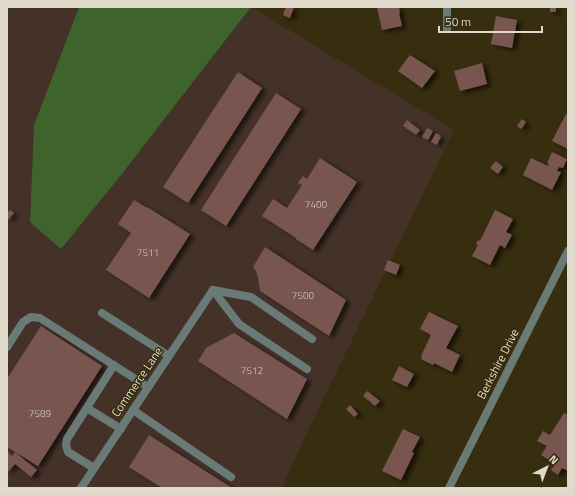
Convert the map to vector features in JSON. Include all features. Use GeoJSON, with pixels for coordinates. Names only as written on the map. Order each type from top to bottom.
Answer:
{"type":"FeatureCollection","features":[{"type":"Feature","properties":{"kind":"street"},"geometry":{"type":"LineString","coordinates":[[447,7],[447,29]]}},
{"type":"Feature","properties":{"kind":"street","name":"Berkshire Drive"},"geometry":{"type":"LineString","coordinates":[[449,488],[568,251]]}},
{"type":"Feature","properties":{"kind":"street"},"geometry":{"type":"LineString","coordinates":[[213,290],[251,298],[312,339]]}},
{"type":"Feature","properties":{"kind":"street"},"geometry":{"type":"LineString","coordinates":[[213,290],[239,324],[307,369]]}},
{"type":"Feature","properties":{"kind":"street","name":"Commerce Lane"},"geometry":{"type":"LineString","coordinates":[[81,488],[213,290]]}},
{"type":"Feature","properties":{"kind":"street"},"geometry":{"type":"LineString","coordinates":[[102,313],[169,356]]}},
{"type":"Feature","properties":{"kind":"street"},"geometry":{"type":"LineString","coordinates":[[7,347],[23,322],[31,317],[40,318],[148,387]]}},
{"type":"Feature","properties":{"kind":"street"},"geometry":{"type":"LineString","coordinates":[[94,468],[68,452],[66,445],[67,439],[114,365]]}},
{"type":"Feature","properties":{"kind":"street"},"geometry":{"type":"LineString","coordinates":[[87,408],[120,429]]}},
{"type":"Feature","properties":{"kind":"street"},"geometry":{"type":"LineString","coordinates":[[133,410],[231,477]]}},
{"type":"Feature","properties":{"kind":"shaded area"},"geometry":{"type":"Polygon","coordinates":[[[7,7],[79,7],[34,125],[30,222],[125,170],[251,7],[454,130],[301,445],[282,488],[7,488],[7,7]]]}},
{"type":"Feature","properties":{"kind":"green space"},"geometry":{"type":"Polygon","coordinates":[[[79,7],[251,7],[125,170],[61,249],[30,222],[34,125],[79,7]]]}},
{"type":"Feature","properties":{"kind":"building"},"geometry":{"type":"Polygon","coordinates":[[[286,7],[294,7],[290,18],[283,15],[286,7]]]}},
{"type":"Feature","properties":{"kind":"building"},"geometry":{"type":"Polygon","coordinates":[[[377,7],[399,7],[402,26],[382,30],[377,7]]]}},
{"type":"Feature","properties":{"kind":"building"},"geometry":{"type":"Polygon","coordinates":[[[550,7],[556,7],[556,12],[550,12],[550,7]]]}},
{"type":"Feature","properties":{"kind":"building"},"geometry":{"type":"Polygon","coordinates":[[[496,16],[517,20],[512,48],[491,44],[496,16]]]}},
{"type":"Feature","properties":{"kind":"building"},"geometry":{"type":"Polygon","coordinates":[[[410,55],[435,71],[422,88],[398,71],[410,55]]]}},
{"type":"Feature","properties":{"kind":"building"},"geometry":{"type":"Polygon","coordinates":[[[482,63],[487,84],[460,91],[454,71],[482,63]]]}},
{"type":"Feature","properties":{"kind":"building"},"geometry":{"type":"Polygon","coordinates":[[[238,72],[262,88],[188,203],[163,187],[238,72]]]}},
{"type":"Feature","properties":{"kind":"building"},"geometry":{"type":"Polygon","coordinates":[[[276,93],[301,109],[226,226],[201,210],[276,93]]]}},
{"type":"Feature","properties":{"kind":"building"},"geometry":{"type":"Polygon","coordinates":[[[566,114],[568,115],[568,149],[552,141],[566,114]]]}},
{"type":"Feature","properties":{"kind":"building"},"geometry":{"type":"Polygon","coordinates":[[[522,119],[526,122],[521,129],[517,126],[522,119]]]}},
{"type":"Feature","properties":{"kind":"building"},"geometry":{"type":"Polygon","coordinates":[[[407,120],[420,130],[416,135],[403,126],[407,120]]]}},
{"type":"Feature","properties":{"kind":"building"},"geometry":{"type":"Polygon","coordinates":[[[427,128],[433,131],[428,140],[422,137],[427,128]]]}},
{"type":"Feature","properties":{"kind":"building"},"geometry":{"type":"Polygon","coordinates":[[[436,133],[441,136],[437,145],[431,142],[436,133]]]}},
{"type":"Feature","properties":{"kind":"building"},"geometry":{"type":"Polygon","coordinates":[[[552,152],[567,159],[563,168],[559,167],[557,171],[561,172],[552,190],[523,175],[531,158],[548,166],[549,164],[547,163],[552,152]]]}},
{"type":"Feature","properties":{"kind":"building"},"geometry":{"type":"Polygon","coordinates":[[[320,158],[357,182],[313,250],[262,216],[273,199],[287,208],[302,185],[298,183],[303,176],[307,179],[320,158]]]}},
{"type":"Feature","properties":{"kind":"building"},"geometry":{"type":"Polygon","coordinates":[[[496,161],[503,167],[498,174],[490,168],[496,161]]]}},
{"type":"Feature","properties":{"kind":"building"},"geometry":{"type":"Polygon","coordinates":[[[134,200],[190,234],[149,298],[106,270],[131,233],[118,224],[134,200]]]}},
{"type":"Feature","properties":{"kind":"building"},"geometry":{"type":"Polygon","coordinates":[[[10,210],[14,213],[7,221],[7,213],[10,210]]]}},
{"type":"Feature","properties":{"kind":"building"},"geometry":{"type":"Polygon","coordinates":[[[495,210],[513,219],[506,232],[512,235],[505,248],[500,245],[490,265],[472,256],[478,245],[476,244],[478,240],[480,241],[495,210]]]}},
{"type":"Feature","properties":{"kind":"building"},"geometry":{"type":"Polygon","coordinates":[[[265,247],[346,300],[329,336],[260,291],[258,277],[253,267],[265,247]]]}},
{"type":"Feature","properties":{"kind":"building"},"geometry":{"type":"Polygon","coordinates":[[[388,260],[400,265],[396,275],[384,270],[388,260]]]}},
{"type":"Feature","properties":{"kind":"building"},"geometry":{"type":"Polygon","coordinates":[[[429,312],[458,326],[446,348],[460,355],[452,372],[434,363],[433,365],[421,359],[431,335],[420,329],[429,312]]]}},
{"type":"Feature","properties":{"kind":"building"},"geometry":{"type":"Polygon","coordinates":[[[41,326],[102,366],[38,466],[7,447],[7,379],[41,326]]]}},
{"type":"Feature","properties":{"kind":"building"},"geometry":{"type":"Polygon","coordinates":[[[234,333],[307,379],[287,419],[198,361],[206,348],[234,333]]]}},
{"type":"Feature","properties":{"kind":"building"},"geometry":{"type":"Polygon","coordinates":[[[399,366],[414,374],[407,387],[392,380],[399,366]]]}},
{"type":"Feature","properties":{"kind":"building"},"geometry":{"type":"Polygon","coordinates":[[[367,391],[380,401],[375,406],[363,396],[367,391]]]}},
{"type":"Feature","properties":{"kind":"building"},"geometry":{"type":"Polygon","coordinates":[[[350,405],[358,414],[354,417],[346,409],[350,405]]]}},
{"type":"Feature","properties":{"kind":"building"},"geometry":{"type":"Polygon","coordinates":[[[564,413],[568,415],[568,471],[562,468],[558,475],[551,470],[555,464],[541,455],[547,446],[537,441],[543,431],[550,435],[564,413]]]}},
{"type":"Feature","properties":{"kind":"building"},"geometry":{"type":"Polygon","coordinates":[[[403,429],[420,437],[412,452],[414,453],[401,480],[382,471],[403,429]]]}},
{"type":"Feature","properties":{"kind":"building"},"geometry":{"type":"Polygon","coordinates":[[[149,435],[232,488],[162,488],[129,467],[149,435]]]}},
{"type":"Feature","properties":{"kind":"building"},"geometry":{"type":"Polygon","coordinates":[[[7,451],[12,456],[15,452],[37,470],[31,477],[15,464],[7,473],[7,451]]]}}]}
